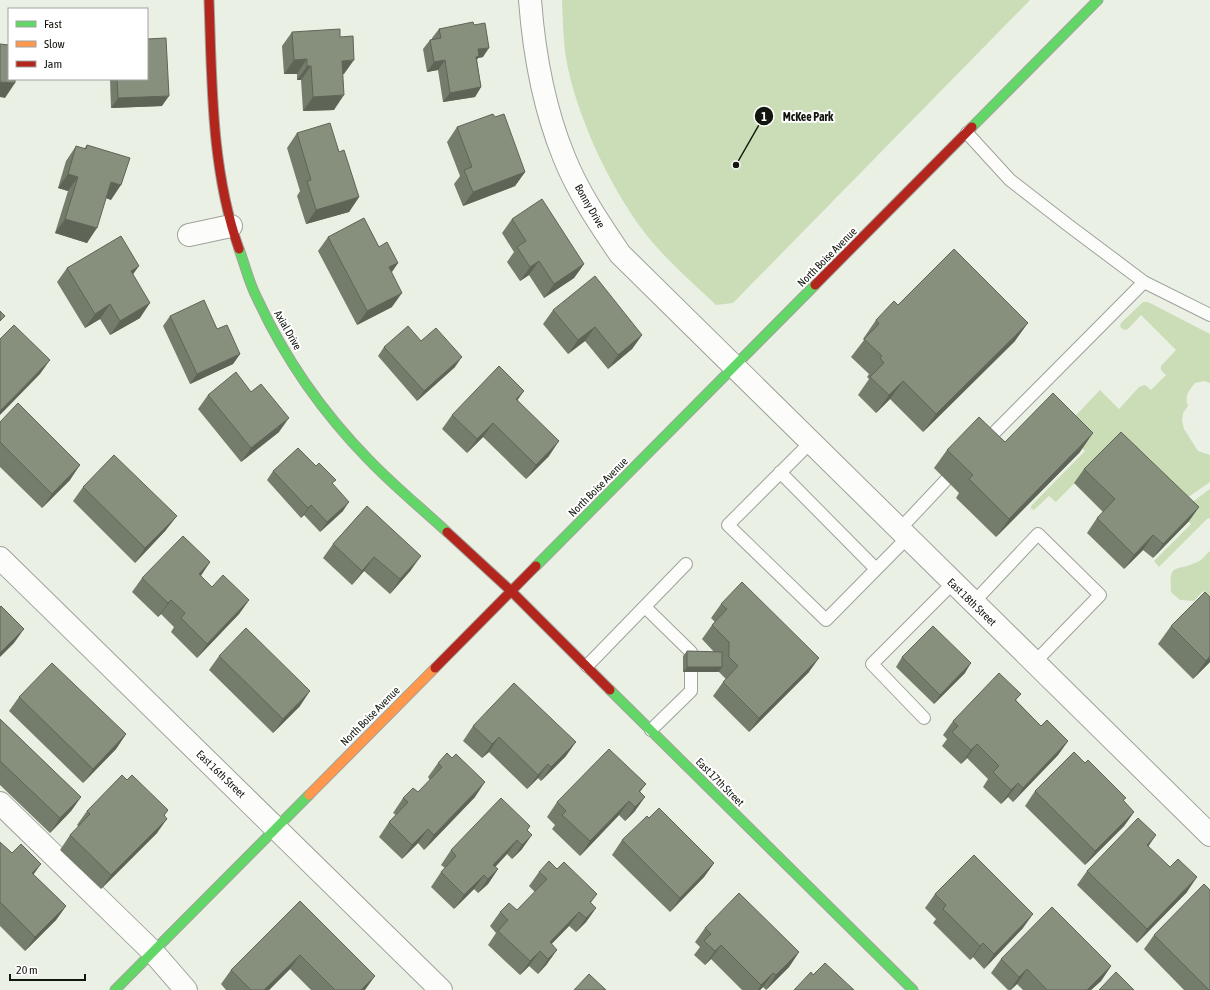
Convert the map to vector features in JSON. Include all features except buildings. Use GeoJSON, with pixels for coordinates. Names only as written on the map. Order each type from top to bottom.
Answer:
{"type":"FeatureCollection","features":[{"type":"Feature","properties":{"kind":"street","name":"Axial Drive"},"geometry":{"type":"LineString","coordinates":[[209,0],[212,85],[221,177],[231,226],[259,304],[283,347],[333,420],[369,460],[511,591]]}},
{"type":"Feature","properties":{"kind":"street","name":"Bonny Drive"},"geometry":{"type":"LineString","coordinates":[[530,0],[533,41],[547,102],[564,156],[580,190],[620,254],[734,368]]}},
{"type":"Feature","properties":{"kind":"street","name":"North Boise Avenue"},"geometry":{"type":"LineString","coordinates":[[115,990],[1098,0]]}},
{"type":"Feature","properties":{"kind":"street"},"geometry":{"type":"LineString","coordinates":[[189,235],[231,226]]}},
{"type":"Feature","properties":{"kind":"street","name":"East 18th Street"},"geometry":{"type":"LineString","coordinates":[[734,368],[1210,835]]}},
{"type":"Feature","properties":{"kind":"street","name":"East 16th Street"},"geometry":{"type":"LineString","coordinates":[[0,558],[441,990]]}},
{"type":"Feature","properties":{"kind":"street","name":"East 17th Street"},"geometry":{"type":"LineString","coordinates":[[511,591],[913,990]]}},
{"type":"Feature","properties":{"kind":"street"},"geometry":{"type":"LineString","coordinates":[[0,803],[153,952],[186,990]]}},
{"type":"Feature","properties":{"kind":"lane"},"geometry":{"type":"LineString","coordinates":[[967,133],[1010,180],[1144,282],[1210,315]]}},
{"type":"Feature","properties":{"kind":"lane"},"geometry":{"type":"LineString","coordinates":[[979,448],[1144,282]]}},
{"type":"Feature","properties":{"kind":"lane"},"geometry":{"type":"LineString","coordinates":[[810,443],[728,525],[826,620],[876,569],[946,480]]}},
{"type":"Feature","properties":{"kind":"lane"},"geometry":{"type":"LineString","coordinates":[[780,472],[876,569]]}},
{"type":"Feature","properties":{"kind":"lane"},"geometry":{"type":"LineString","coordinates":[[973,602],[1038,534],[1100,595],[1034,663]]}},
{"type":"Feature","properties":{"kind":"lane"},"geometry":{"type":"LineString","coordinates":[[587,666],[686,564]]}},
{"type":"Feature","properties":{"kind":"lane"},"geometry":{"type":"LineString","coordinates":[[924,718],[872,664],[952,583]]}},
{"type":"Feature","properties":{"kind":"lane"},"geometry":{"type":"LineString","coordinates":[[645,607],[691,652],[691,691],[651,730]]}},
{"type":"Feature","properties":{"kind":"green space"},"geometry":{"type":"Polygon","coordinates":[[[562,0],[1030,0],[733,303],[716,305],[653,243],[624,203],[611,180],[588,130],[578,105],[571,81],[565,51],[562,0]]]}},
{"type":"Feature","properties":{"kind":"green space"},"geometry":{"type":"Polygon","coordinates":[[[1143,302],[1148,302],[1210,334],[1210,383],[1204,381],[1195,383],[1191,388],[1187,397],[1188,406],[1183,413],[1182,421],[1184,429],[1198,451],[1210,455],[1210,482],[1174,507],[1111,446],[1056,502],[1049,496],[1034,510],[1031,509],[1031,506],[1085,451],[1063,429],[1100,390],[1119,409],[1139,387],[1145,385],[1151,390],[1166,375],[1161,370],[1161,366],[1176,350],[1141,315],[1128,329],[1124,330],[1120,327],[1121,323],[1143,302]]]}},
{"type":"Feature","properties":{"kind":"green space"},"geometry":{"type":"Polygon","coordinates":[[[1210,489],[1210,518],[1207,519],[1159,567],[1154,561],[1191,524],[1179,512],[1210,489]]]}},
{"type":"Feature","properties":{"kind":"green space"},"geometry":{"type":"Polygon","coordinates":[[[1210,551],[1210,598],[1203,591],[1194,601],[1180,600],[1171,592],[1172,572],[1178,568],[1197,562],[1210,551]]]}},
{"type":"Feature","properties":{"kind":"traffic: fast"},"geometry":{"type":"LineString","coordinates":[[972,127],[1098,0]]}},
{"type":"Feature","properties":{"kind":"traffic: fast"},"geometry":{"type":"LineString","coordinates":[[239,249],[252,286],[279,342],[320,404],[369,460],[447,532]]}},
{"type":"Feature","properties":{"kind":"traffic: fast"},"geometry":{"type":"LineString","coordinates":[[536,566],[815,285]]}},
{"type":"Feature","properties":{"kind":"traffic: fast"},"geometry":{"type":"LineString","coordinates":[[610,690],[913,990]]}},
{"type":"Feature","properties":{"kind":"traffic: fast"},"geometry":{"type":"LineString","coordinates":[[115,990],[309,795]]}},
{"type":"Feature","properties":{"kind":"traffic: slow"},"geometry":{"type":"LineString","coordinates":[[309,795],[435,668]]}},
{"type":"Feature","properties":{"kind":"traffic: jam"},"geometry":{"type":"LineString","coordinates":[[209,0],[212,94],[218,157],[230,219],[239,249]]}},
{"type":"Feature","properties":{"kind":"traffic: jam"},"geometry":{"type":"LineString","coordinates":[[815,285],[972,127]]}},
{"type":"Feature","properties":{"kind":"traffic: jam"},"geometry":{"type":"LineString","coordinates":[[447,532],[511,591],[610,690]]}},
{"type":"Feature","properties":{"kind":"traffic: jam"},"geometry":{"type":"LineString","coordinates":[[435,668],[536,566]]}},
{"type":"Feature","properties":{"kind":"place","name":"McKee Park"},"geometry":{"type":"Point","coordinates":[736,165]}}]}
